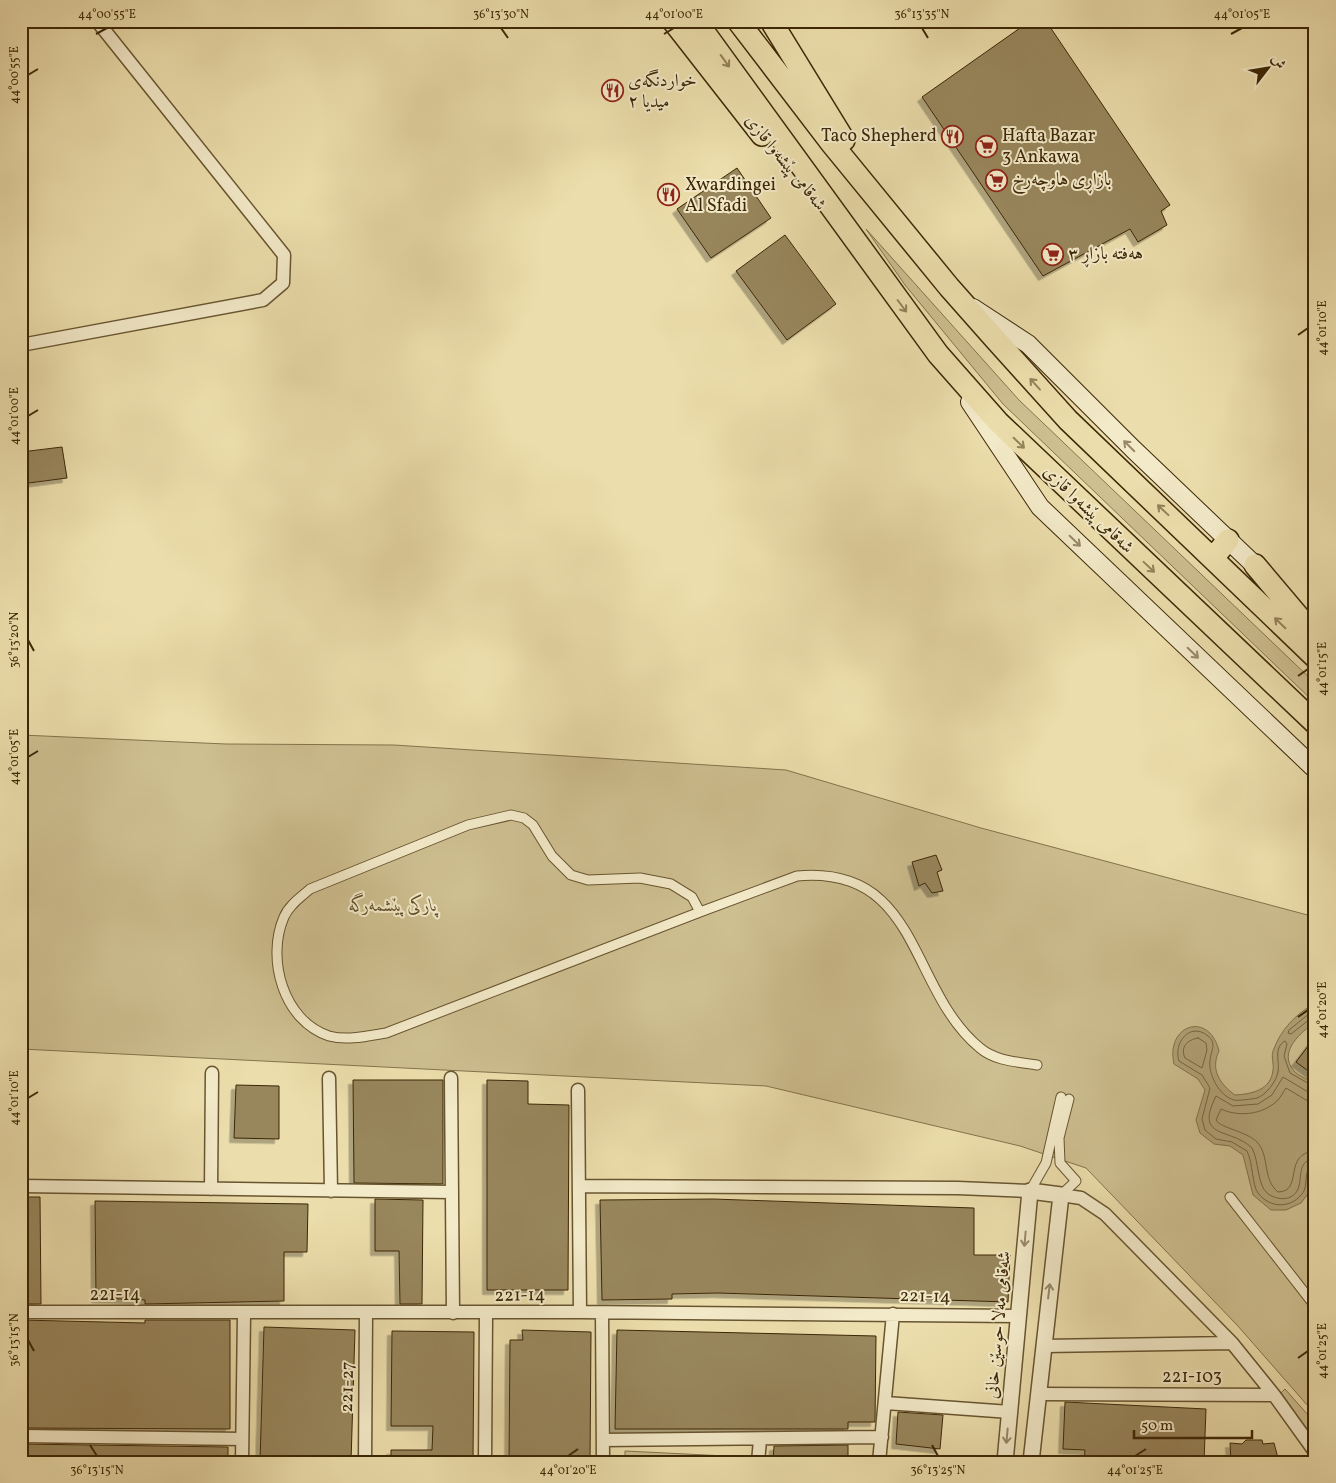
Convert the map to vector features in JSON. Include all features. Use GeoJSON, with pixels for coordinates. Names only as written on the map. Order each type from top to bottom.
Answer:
{"type":"FeatureCollection","features":[{"type":"Feature","properties":{"kind":"highway","name":"شەقامی پێشەوا قازی"},"geometry":{"type":"LineString","coordinates":[[673,21],[814,201],[882,278]]}},
{"type":"Feature","properties":{"kind":"highway","name":"شەقامی پێشەوا قازی"},"geometry":{"type":"LineString","coordinates":[[696,21],[938,354],[1004,429],[1315,723]]}},
{"type":"Feature","properties":{"kind":"highway"},"geometry":{"type":"LineString","coordinates":[[738,21],[832,144],[945,283],[1068,420],[1315,657]]}},
{"type":"Feature","properties":{"kind":"highway"},"geometry":{"type":"LineString","coordinates":[[756,21],[844,140],[945,283]]}},
{"type":"Feature","properties":{"kind":"highway"},"geometry":{"type":"LineString","coordinates":[[771,21],[844,140]]}},
{"type":"Feature","properties":{"kind":"highway"},"geometry":{"type":"LineString","coordinates":[[1213,558],[1228,540]]}},
{"type":"Feature","properties":{"kind":"highway"},"geometry":{"type":"LineString","coordinates":[[1255,565],[1315,636]]}},
{"type":"Feature","properties":{"kind":"main road"},"geometry":{"type":"LineString","coordinates":[[945,283],[984,316],[1028,344],[1132,450],[1315,621]]}},
{"type":"Feature","properties":{"kind":"main road"},"geometry":{"type":"LineString","coordinates":[[938,354],[1040,507],[1315,769]]}},
{"type":"Feature","properties":{"kind":"street"},"geometry":{"type":"LineString","coordinates":[[21,345],[263,300],[283,283],[284,255],[97,21]]}},
{"type":"Feature","properties":{"kind":"street"},"geometry":{"type":"LineString","coordinates":[[700,912],[692,897],[671,884],[640,878],[588,880],[571,875],[552,856],[533,825],[524,818],[511,815],[468,825],[310,889],[296,901],[284,916],[278,947],[278,972],[284,996],[304,1021],[329,1036],[359,1038],[386,1033],[700,912],[797,876],[814,874],[861,886],[888,905],[912,942],[926,973],[955,1021],[980,1049],[994,1056],[1037,1066]]}},
{"type":"Feature","properties":{"kind":"street"},"geometry":{"type":"LineString","coordinates":[[211,1189],[212,1073]]}},
{"type":"Feature","properties":{"kind":"street"},"geometry":{"type":"LineString","coordinates":[[329,1078],[331,1191]]}},
{"type":"Feature","properties":{"kind":"street"},"geometry":{"type":"LineString","coordinates":[[451,1078],[453,1313]]}},
{"type":"Feature","properties":{"kind":"street"},"geometry":{"type":"LineString","coordinates":[[578,1090],[580,1312]]}},
{"type":"Feature","properties":{"kind":"street"},"geometry":{"type":"LineString","coordinates":[[1030,1191],[1046,1163],[1065,1098],[1059,1138],[1060,1163],[1076,1181],[1061,1195],[1031,1462]]}},
{"type":"Feature","properties":{"kind":"street"},"geometry":{"type":"LineString","coordinates":[[21,1186],[452,1192]]}},
{"type":"Feature","properties":{"kind":"street"},"geometry":{"type":"LineString","coordinates":[[580,1186],[958,1188],[1030,1191],[1061,1195],[1090,1202],[1105,1214],[1232,1343],[1274,1395],[1315,1452]]}},
{"type":"Feature","properties":{"kind":"street","name":"شەقامی مەلا حوسێن خانی"},"geometry":{"type":"LineString","coordinates":[[1005,1462],[1030,1191]]}},
{"type":"Feature","properties":{"kind":"street"},"geometry":{"type":"LineString","coordinates":[[1230,1197],[1315,1306]]}},
{"type":"Feature","properties":{"kind":"street","name":"221-14"},"geometry":{"type":"LineString","coordinates":[[21,1312],[486,1314],[580,1312],[1018,1316]]}},
{"type":"Feature","properties":{"kind":"street","name":"221-27"},"geometry":{"type":"LineString","coordinates":[[365,1462],[366,1313]]}},
{"type":"Feature","properties":{"kind":"street"},"geometry":{"type":"LineString","coordinates":[[602,1313],[603,1462]]}},
{"type":"Feature","properties":{"kind":"street"},"geometry":{"type":"LineString","coordinates":[[242,1462],[244,1314]]}},
{"type":"Feature","properties":{"kind":"street"},"geometry":{"type":"LineString","coordinates":[[485,1462],[486,1314]]}},
{"type":"Feature","properties":{"kind":"street"},"geometry":{"type":"LineString","coordinates":[[879,1462],[893,1314]]}},
{"type":"Feature","properties":{"kind":"street"},"geometry":{"type":"LineString","coordinates":[[1018,1316],[1046,1319]]}},
{"type":"Feature","properties":{"kind":"street"},"geometry":{"type":"LineString","coordinates":[[1044,1346],[1232,1343]]}},
{"type":"Feature","properties":{"kind":"street","name":"221-103"},"geometry":{"type":"LineString","coordinates":[[1040,1394],[1274,1395]]}},
{"type":"Feature","properties":{"kind":"street"},"geometry":{"type":"LineString","coordinates":[[886,1403],[1010,1412]]}},
{"type":"Feature","properties":{"kind":"street"},"geometry":{"type":"LineString","coordinates":[[21,1436],[242,1439]]}},
{"type":"Feature","properties":{"kind":"street"},"geometry":{"type":"LineString","coordinates":[[603,1440],[760,1440],[882,1437]]}},
{"type":"Feature","properties":{"kind":"street"},"geometry":{"type":"LineString","coordinates":[[758,1462],[760,1440]]}},
{"type":"Feature","properties":{"kind":"green space"},"geometry":{"type":"Polygon","coordinates":[[[866,229],[1019,400],[1315,683],[1315,703],[1003,404],[905,285],[866,229]]]}},
{"type":"Feature","properties":{"kind":"green space","name":"پارکی پێشمەرگە"},"geometry":{"type":"Polygon","coordinates":[[[21,735],[226,744],[394,745],[786,770],[981,828],[1315,917],[1315,1414],[1237,1325],[1086,1168],[1020,1146],[766,1086],[21,1049],[21,735]]]}},
{"type":"Feature","properties":{"kind":"green space"},"geometry":{"type":"Polygon","coordinates":[[[1285,1389],[1315,1423],[1315,1441],[1280,1394],[1285,1389]]]}},
{"type":"Feature","properties":{"kind":"green space"},"geometry":{"type":"Polygon","coordinates":[[[625,1451],[746,1457],[746,1462],[625,1462],[625,1451]]]}},
{"type":"Feature","properties":{"kind":"water"},"geometry":{"type":"Polygon","coordinates":[[[1315,1003],[1315,1022],[1293,1043],[1288,1056],[1289,1064],[1294,1071],[1315,1084],[1315,1163],[1310,1191],[1301,1203],[1286,1210],[1271,1210],[1253,1195],[1243,1155],[1230,1146],[1214,1144],[1200,1133],[1196,1120],[1205,1090],[1198,1079],[1174,1064],[1173,1051],[1176,1040],[1182,1032],[1189,1028],[1198,1027],[1206,1030],[1214,1038],[1219,1051],[1216,1058],[1216,1070],[1225,1086],[1235,1095],[1260,1090],[1269,1082],[1271,1077],[1273,1051],[1280,1036],[1301,1012],[1315,1003]]]}},
{"type":"Feature","properties":{"kind":"building"},"geometry":{"type":"Polygon","coordinates":[[[1030,21],[1046,21],[1170,205],[1161,211],[1167,225],[1138,242],[1130,229],[1043,276],[922,97],[1030,21]]]}},
{"type":"Feature","properties":{"kind":"building"},"geometry":{"type":"Polygon","coordinates":[[[737,168],[771,218],[711,258],[677,209],[737,168]]]}},
{"type":"Feature","properties":{"kind":"building"},"geometry":{"type":"Polygon","coordinates":[[[785,235],[836,304],[787,340],[736,271],[785,235]]]}},
{"type":"Feature","properties":{"kind":"building"},"geometry":{"type":"Polygon","coordinates":[[[62,447],[67,478],[21,484],[21,452],[62,447]]]}},
{"type":"Feature","properties":{"kind":"building"},"geometry":{"type":"Polygon","coordinates":[[[936,855],[942,870],[937,872],[943,891],[932,893],[925,883],[919,886],[912,862],[936,855]]]}},
{"type":"Feature","properties":{"kind":"building"},"geometry":{"type":"Polygon","coordinates":[[[1315,1037],[1315,1076],[1296,1062],[1315,1037]]]}},
{"type":"Feature","properties":{"kind":"building"},"geometry":{"type":"Polygon","coordinates":[[[353,1080],[443,1080],[443,1184],[354,1183],[353,1080]]]}},
{"type":"Feature","properties":{"kind":"building"},"geometry":{"type":"Polygon","coordinates":[[[487,1080],[528,1081],[528,1104],[569,1105],[568,1290],[487,1290],[487,1080]]]}},
{"type":"Feature","properties":{"kind":"building"},"geometry":{"type":"Polygon","coordinates":[[[236,1085],[279,1086],[279,1139],[234,1138],[236,1085]]]}},
{"type":"Feature","properties":{"kind":"building"},"geometry":{"type":"Polygon","coordinates":[[[21,1197],[40,1197],[41,1304],[21,1304],[21,1197]]]}},
{"type":"Feature","properties":{"kind":"building"},"geometry":{"type":"Polygon","coordinates":[[[375,1199],[423,1200],[422,1304],[400,1304],[399,1251],[375,1251],[375,1199]]]}},
{"type":"Feature","properties":{"kind":"building"},"geometry":{"type":"Polygon","coordinates":[[[713,1199],[974,1208],[974,1255],[1010,1255],[1008,1302],[718,1293],[672,1294],[672,1299],[602,1300],[600,1200],[713,1199]]]}},
{"type":"Feature","properties":{"kind":"building"},"geometry":{"type":"Polygon","coordinates":[[[95,1201],[308,1204],[307,1252],[284,1252],[284,1301],[145,1304],[145,1300],[96,1298],[95,1201]]]}},
{"type":"Feature","properties":{"kind":"building"},"geometry":{"type":"Polygon","coordinates":[[[21,1320],[145,1323],[145,1320],[230,1320],[230,1429],[21,1428],[21,1320]]]}},
{"type":"Feature","properties":{"kind":"building"},"geometry":{"type":"Polygon","coordinates":[[[264,1327],[355,1330],[351,1462],[260,1462],[264,1327]]]}},
{"type":"Feature","properties":{"kind":"building"},"geometry":{"type":"Polygon","coordinates":[[[522,1330],[591,1332],[590,1462],[509,1462],[510,1340],[523,1340],[522,1330]]]}},
{"type":"Feature","properties":{"kind":"building"},"geometry":{"type":"Polygon","coordinates":[[[617,1330],[876,1336],[875,1422],[848,1422],[848,1429],[615,1429],[617,1330]]]}},
{"type":"Feature","properties":{"kind":"building"},"geometry":{"type":"Polygon","coordinates":[[[392,1331],[474,1332],[473,1462],[391,1462],[391,1450],[432,1450],[433,1426],[391,1426],[392,1331]]]}},
{"type":"Feature","properties":{"kind":"building"},"geometry":{"type":"Polygon","coordinates":[[[1065,1402],[1206,1409],[1204,1462],[1084,1462],[1085,1450],[1063,1449],[1065,1402]]]}},
{"type":"Feature","properties":{"kind":"building"},"geometry":{"type":"Polygon","coordinates":[[[898,1412],[943,1415],[940,1449],[896,1444],[898,1412]]]}},
{"type":"Feature","properties":{"kind":"building"},"geometry":{"type":"Polygon","coordinates":[[[1246,1440],[1262,1440],[1263,1444],[1274,1443],[1279,1462],[1231,1462],[1230,1443],[1242,1444],[1246,1440]]]}},
{"type":"Feature","properties":{"kind":"building"},"geometry":{"type":"Polygon","coordinates":[[[21,1444],[228,1447],[228,1462],[21,1462],[21,1444]]]}},
{"type":"Feature","properties":{"kind":"building"},"geometry":{"type":"Polygon","coordinates":[[[848,1445],[848,1462],[773,1462],[774,1446],[848,1445]]]}},
{"type":"Feature","properties":{"kind":"place","name":"خواردنگەی میدیا ٢"},"geometry":{"type":"Point","coordinates":[612,91]}},
{"type":"Feature","properties":{"kind":"place","name":"Taco Shepherd"},"geometry":{"type":"Point","coordinates":[953,136]}},
{"type":"Feature","properties":{"kind":"place","name":"Hafta Bazar 3 Ankawa"},"geometry":{"type":"Point","coordinates":[986,146]}},
{"type":"Feature","properties":{"kind":"place","name":"بازاڕی هاوچەرخ"},"geometry":{"type":"Point","coordinates":[996,180]}},
{"type":"Feature","properties":{"kind":"place","name":"Xwardingei Al Sfadi"},"geometry":{"type":"Point","coordinates":[669,195]}},
{"type":"Feature","properties":{"kind":"place","name":"هەفتە بازاڕ ٣"},"geometry":{"type":"Point","coordinates":[1052,254]}}]}
